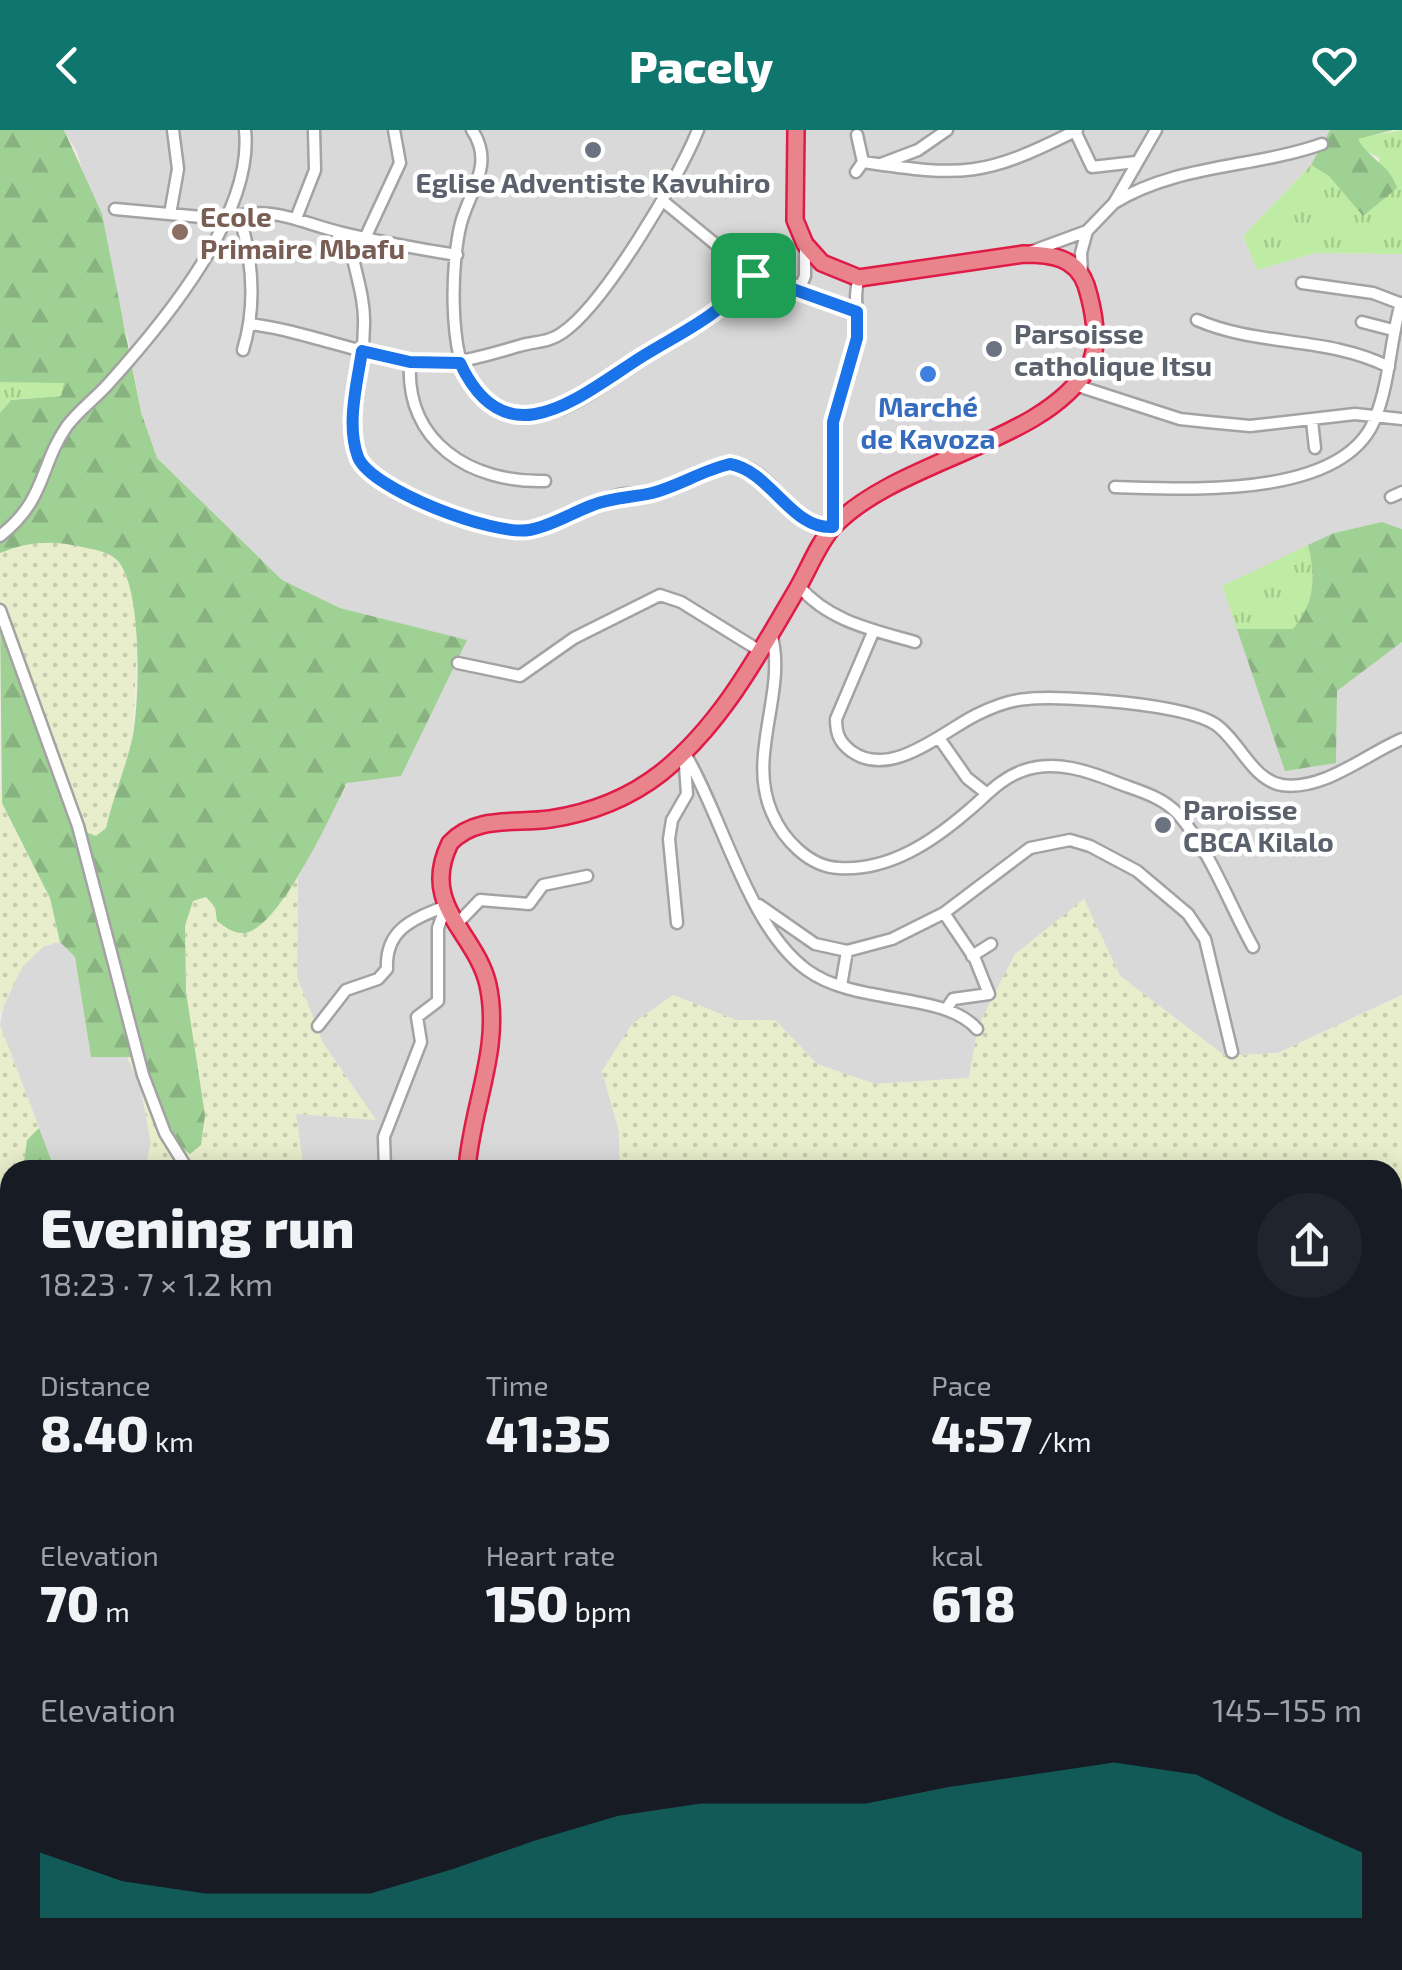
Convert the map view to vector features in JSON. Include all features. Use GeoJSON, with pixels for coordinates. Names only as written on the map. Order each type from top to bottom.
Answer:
{"type":"FeatureCollection","features":[{"type":"Feature","properties":{"kind":"highway"},"geometry":{"type":"LineString","coordinates":[[469,1160],[494,1014],[487,980],[446,906],[442,860],[460,832],[475,826],[593,810],[659,774],[712,724],[833,527],[898,480],[1036,416],[1075,385],[1092,363],[1094,310],[1082,275],[1069,262],[1050,254],[1024,254],[859,278],[822,263],[805,244],[795,220],[796,130]]}},
{"type":"Feature","properties":{"kind":"street"},"geometry":{"type":"LineString","coordinates":[[170,214],[178,169],[173,130]]}},
{"type":"Feature","properties":{"kind":"street"},"geometry":{"type":"LineString","coordinates":[[0,536],[32,502],[68,424],[87,409],[164,318],[204,260],[248,151],[246,130]]}},
{"type":"Feature","properties":{"kind":"street"},"geometry":{"type":"LineString","coordinates":[[297,216],[315,170],[314,130]]}},
{"type":"Feature","properties":{"kind":"street"},"geometry":{"type":"LineString","coordinates":[[366,236],[400,163],[400,146],[394,130]]}},
{"type":"Feature","properties":{"kind":"street"},"geometry":{"type":"LineString","coordinates":[[472,130],[480,148],[482,170],[462,222],[457,255],[456,331],[460,363],[472,388],[488,403],[530,416],[557,410],[690,332],[716,314],[753,275]]}},
{"type":"Feature","properties":{"kind":"street"},"geometry":{"type":"LineString","coordinates":[[250,324],[294,330],[410,362],[460,363],[544,342],[564,332],[663,202],[698,130]]}},
{"type":"Feature","properties":{"kind":"street"},"geometry":{"type":"LineString","coordinates":[[857,136],[859,167],[918,150],[947,130]]}},
{"type":"Feature","properties":{"kind":"street"},"geometry":{"type":"LineString","coordinates":[[1024,254],[1087,231],[1114,203],[1156,130]]}},
{"type":"Feature","properties":{"kind":"street"},"geometry":{"type":"LineString","coordinates":[[880,164],[923,173],[991,168],[1076,131],[1094,168],[1136,162]]}},
{"type":"Feature","properties":{"kind":"street"},"geometry":{"type":"LineString","coordinates":[[1114,203],[1163,180],[1288,156],[1322,144]]}},
{"type":"Feature","properties":{"kind":"street"},"geometry":{"type":"LineString","coordinates":[[663,202],[753,275],[857,312]]}},
{"type":"Feature","properties":{"kind":"street"},"geometry":{"type":"LineString","coordinates":[[116,209],[223,219],[239,215],[297,216],[349,235],[457,255]]}},
{"type":"Feature","properties":{"kind":"street"},"geometry":{"type":"LineString","coordinates":[[239,215],[253,283],[250,324],[243,350]]}},
{"type":"Feature","properties":{"kind":"street"},"geometry":{"type":"LineString","coordinates":[[1082,275],[1081,253],[1087,231]]}},
{"type":"Feature","properties":{"kind":"street"},"geometry":{"type":"LineString","coordinates":[[349,235],[362,296],[362,351],[354,434],[364,467],[386,485],[469,520],[527,530],[609,499],[654,492],[730,464],[752,471],[812,525],[833,527],[833,422],[857,338],[853,296],[859,278]]}},
{"type":"Feature","properties":{"kind":"street"},"geometry":{"type":"LineString","coordinates":[[799,290],[804,276],[805,244]]}},
{"type":"Feature","properties":{"kind":"street"},"geometry":{"type":"LineString","coordinates":[[1115,487],[1229,489],[1292,478],[1358,447],[1377,416],[1401,303],[1373,292],[1302,283]]}},
{"type":"Feature","properties":{"kind":"street"},"geometry":{"type":"LineString","coordinates":[[1197,320],[1251,337],[1325,345],[1389,367]]}},
{"type":"Feature","properties":{"kind":"street"},"geometry":{"type":"LineString","coordinates":[[1362,322],[1393,330]]}},
{"type":"Feature","properties":{"kind":"street"},"geometry":{"type":"LineString","coordinates":[[410,362],[408,389],[413,410],[430,436],[470,467],[522,482],[545,481]]}},
{"type":"Feature","properties":{"kind":"street"},"geometry":{"type":"LineString","coordinates":[[1075,385],[1180,418],[1250,426],[1377,416],[1402,419]]}},
{"type":"Feature","properties":{"kind":"street"},"geometry":{"type":"LineString","coordinates":[[1312,421],[1315,448]]}},
{"type":"Feature","properties":{"kind":"street"},"geometry":{"type":"LineString","coordinates":[[799,586],[814,604],[874,630],[915,642]]}},
{"type":"Feature","properties":{"kind":"street"},"geometry":{"type":"LineString","coordinates":[[458,663],[520,676],[574,638],[660,595],[729,629],[760,651]]}},
{"type":"Feature","properties":{"kind":"street"},"geometry":{"type":"LineString","coordinates":[[0,610],[78,826],[143,1076],[166,1133],[182,1160]]}},
{"type":"Feature","properties":{"kind":"street"},"geometry":{"type":"LineString","coordinates":[[874,630],[844,694],[836,733],[856,755],[872,761],[891,759],[939,738],[973,716],[1021,699],[1152,706],[1203,717],[1217,725],[1266,777],[1282,785],[1319,782],[1402,738]]}},
{"type":"Feature","properties":{"kind":"street"},"geometry":{"type":"LineString","coordinates":[[771,633],[776,650],[764,753],[765,788],[778,826],[807,857],[835,868],[886,864],[932,838],[986,793],[1024,770],[1059,766],[1093,773],[1167,804],[1177,812],[1213,868],[1253,947]]}},
{"type":"Feature","properties":{"kind":"street"},"geometry":{"type":"LineString","coordinates":[[939,738],[967,778],[986,793]]}},
{"type":"Feature","properties":{"kind":"street"},"geometry":{"type":"LineString","coordinates":[[678,923],[669,840],[672,820],[687,794],[684,752]]}},
{"type":"Feature","properties":{"kind":"street"},"geometry":{"type":"LineString","coordinates":[[684,752],[759,906],[792,957],[808,971],[841,986],[901,1002],[947,1008],[977,1030]]}},
{"type":"Feature","properties":{"kind":"street"},"geometry":{"type":"LineString","coordinates":[[759,906],[815,944],[847,952],[892,939],[944,913],[1030,848],[1049,841],[1070,840],[1114,857],[1188,914],[1205,939],[1232,1052]]}},
{"type":"Feature","properties":{"kind":"street"},"geometry":{"type":"LineString","coordinates":[[674,865],[686,872]]}},
{"type":"Feature","properties":{"kind":"street"},"geometry":{"type":"LineString","coordinates":[[454,926],[480,900],[529,904],[544,885],[587,876]]}},
{"type":"Feature","properties":{"kind":"street"},"geometry":{"type":"LineString","coordinates":[[318,1026],[346,990],[378,979],[387,969],[386,951],[399,929],[446,906]]}},
{"type":"Feature","properties":{"kind":"street"},"geometry":{"type":"LineString","coordinates":[[385,1160],[384,1137],[421,1042],[416,1016],[438,1001],[438,928],[446,906]]}},
{"type":"Feature","properties":{"kind":"street"},"geometry":{"type":"LineString","coordinates":[[944,913],[972,956],[988,994],[953,999],[947,1008]]}},
{"type":"Feature","properties":{"kind":"street"},"geometry":{"type":"LineString","coordinates":[[972,956],[991,944]]}},
{"type":"Feature","properties":{"kind":"street"},"geometry":{"type":"LineString","coordinates":[[841,986],[847,952]]}},
{"type":"Feature","properties":{"kind":"shaded area"},"geometry":{"type":"Polygon","coordinates":[[[64,130],[1330,130],[1311,165],[1243,237],[1258,269],[1316,253],[1402,254],[1402,529],[1382,522],[1334,533],[1336,763],[1337,691],[1402,642],[1402,995],[1278,1053],[1225,1056],[1120,976],[1084,899],[978,1026],[969,1078],[875,1084],[817,1064],[775,1020],[736,1020],[673,995],[602,1070],[619,1131],[620,1160],[302,1160],[295,1114],[375,1119],[323,1043],[297,977],[298,878],[348,783],[466,640],[340,608],[282,580],[157,458],[141,412],[128,339],[77,152],[64,130]]]}},
{"type":"Feature","properties":{"kind":"shaded area"},"geometry":{"type":"Polygon","coordinates":[[[60,942],[75,957],[91,1057],[126,1055],[140,1084],[151,1143],[147,1160],[51,1160],[0,1025],[5,999],[22,967],[44,946],[60,942]]]}},
{"type":"Feature","properties":{"kind":"green space"},"geometry":{"type":"Polygon","coordinates":[[[0,130],[64,130],[102,214],[141,412],[157,458],[282,580],[340,608],[467,640],[401,776],[347,783],[304,867],[274,912],[245,933],[217,921],[215,907],[206,897],[193,901],[185,926],[186,992],[205,1115],[201,1145],[190,1154],[179,1146],[139,1057],[91,1057],[75,957],[60,942],[50,898],[2,803],[0,612],[57,778],[83,831],[96,836],[106,828],[132,740],[138,674],[131,594],[117,560],[101,551],[51,543],[0,553],[0,413],[11,400],[61,396],[64,383],[0,382],[0,130]]]}},
{"type":"Feature","properties":{"kind":"green space"},"geometry":{"type":"Polygon","coordinates":[[[1330,130],[1393,130],[1358,139],[1389,173],[1397,188],[1363,216],[1329,176],[1311,165],[1330,130]]]}},
{"type":"Feature","properties":{"kind":"green space"},"geometry":{"type":"Polygon","coordinates":[[[1402,130],[1402,254],[1316,253],[1257,270],[1243,236],[1311,165],[1329,176],[1363,216],[1380,158],[1363,150],[1357,138],[1402,130]]]}},
{"type":"Feature","properties":{"kind":"green space"},"geometry":{"type":"Polygon","coordinates":[[[0,382],[64,383],[61,396],[11,400],[0,413],[0,382]]]}},
{"type":"Feature","properties":{"kind":"green space"},"geometry":{"type":"Polygon","coordinates":[[[1382,522],[1402,529],[1402,642],[1337,691],[1336,763],[1285,771],[1237,629],[1293,629],[1306,609],[1312,589],[1308,545],[1334,533],[1382,522]]]}},
{"type":"Feature","properties":{"kind":"green space"},"geometry":{"type":"Polygon","coordinates":[[[23,543],[65,543],[107,553],[118,561],[131,585],[138,629],[132,740],[106,828],[96,836],[83,831],[51,771],[30,713],[28,684],[0,611],[0,553],[23,543]]]}},
{"type":"Feature","properties":{"kind":"green space"},"geometry":{"type":"Polygon","coordinates":[[[1308,545],[1312,589],[1306,609],[1293,629],[1237,629],[1222,586],[1308,545]]]}},
{"type":"Feature","properties":{"kind":"green space"},"geometry":{"type":"Polygon","coordinates":[[[0,793],[50,898],[60,942],[44,946],[22,967],[0,1014],[0,793]]]}},
{"type":"Feature","properties":{"kind":"green space"},"geometry":{"type":"Polygon","coordinates":[[[298,878],[297,977],[323,1043],[376,1120],[296,1114],[303,1160],[147,1160],[151,1143],[140,1084],[126,1055],[139,1057],[147,1069],[179,1146],[205,1115],[187,1005],[185,926],[193,900],[206,896],[243,933],[255,929],[298,878]]]}},
{"type":"Feature","properties":{"kind":"green space"},"geometry":{"type":"Polygon","coordinates":[[[1084,899],[1120,976],[1225,1056],[1278,1053],[1402,995],[1402,1160],[620,1160],[619,1131],[602,1071],[632,1024],[673,995],[736,1020],[775,1020],[817,1064],[875,1084],[969,1078],[978,1026],[1015,954],[1084,899]]]}},
{"type":"Feature","properties":{"kind":"green space"},"geometry":{"type":"Polygon","coordinates":[[[0,1025],[39,1128],[27,1140],[24,1160],[0,1160],[0,1025]]]}},
{"type":"Feature","properties":{"kind":"green space"},"geometry":{"type":"Polygon","coordinates":[[[39,1128],[51,1160],[24,1160],[27,1140],[39,1128]]]}},
{"type":"Feature","properties":{"kind":"place","name":"Eglise Adventiste Kavuhiro"},"geometry":{"type":"Point","coordinates":[593,150]}},
{"type":"Feature","properties":{"kind":"place","name":"Ecole Primaire Mbafu"},"geometry":{"type":"Point","coordinates":[180,232]}},
{"type":"Feature","properties":{"kind":"place","name":"Parsoisse catholique Itsu"},"geometry":{"type":"Point","coordinates":[994,349]}},
{"type":"Feature","properties":{"kind":"place","name":"Marché de Kavoza"},"geometry":{"type":"Point","coordinates":[928,374]}},
{"type":"Feature","properties":{"kind":"place","name":"Paroisse CBCA Kilalo"},"geometry":{"type":"Point","coordinates":[1163,825]}},
{"type":"Feature","properties":{"kind":"route"},"geometry":{"type":"LineString","coordinates":[[753,275],[857,312],[857,338],[833,422],[833,527],[812,525],[752,471],[730,464],[654,492],[624,494],[593,504],[556,522],[527,530],[494,528],[386,485],[364,467],[357,455],[354,406],[362,351],[410,362],[460,363],[472,388],[488,403],[509,413],[530,416],[557,410],[690,332],[716,314],[753,275]]}}]}
